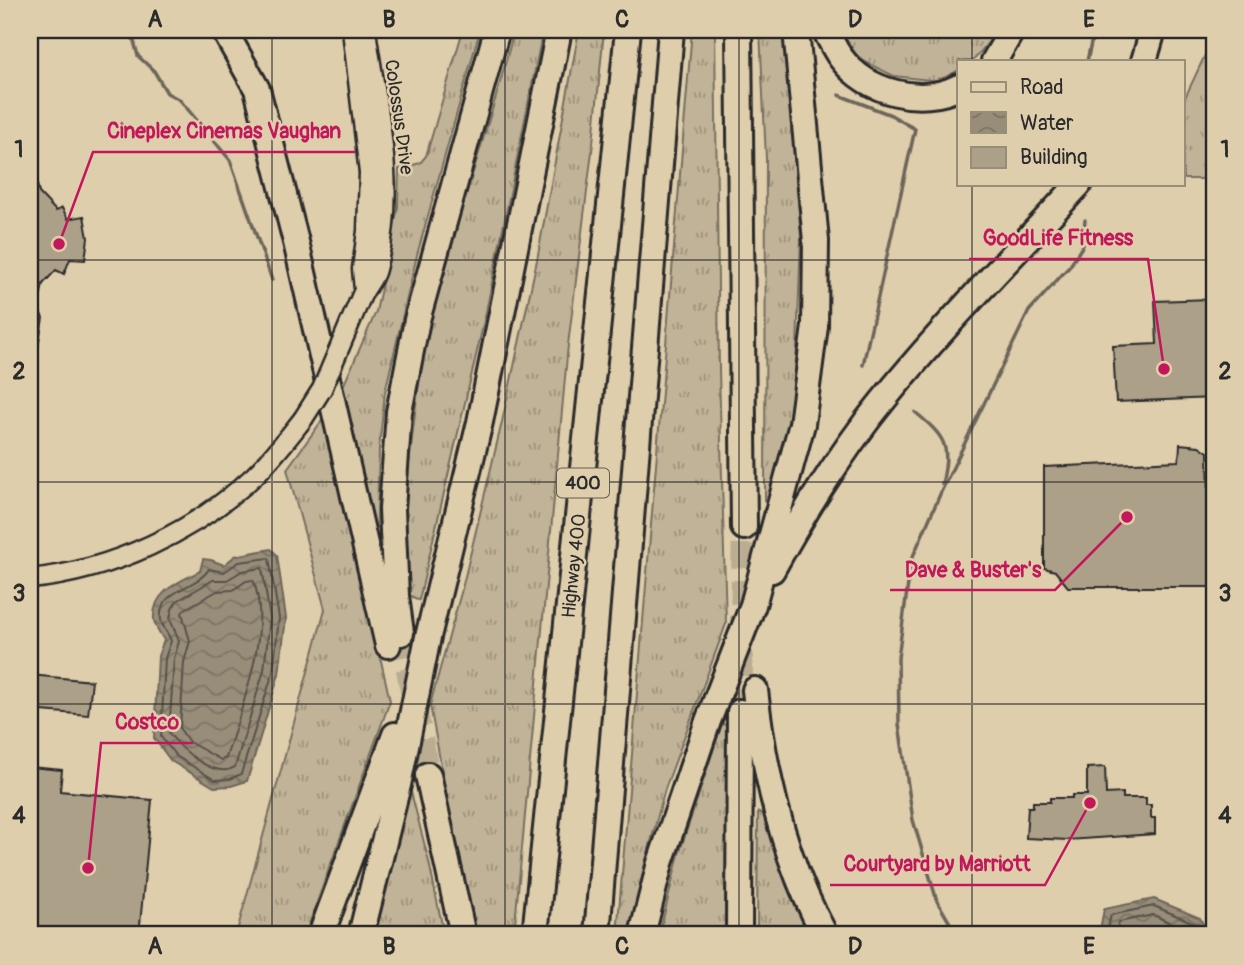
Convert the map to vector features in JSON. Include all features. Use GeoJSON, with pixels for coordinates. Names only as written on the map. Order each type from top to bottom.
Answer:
{"type":"FeatureCollection","features":[{"type":"Feature","properties":{"kind":"highway"},"geometry":{"type":"LineString","coordinates":[[224,30],[257,89],[394,639],[396,596],[392,509],[399,412],[417,320],[497,30]]}},
{"type":"Feature","properties":{"kind":"highway"},"geometry":{"type":"LineString","coordinates":[[361,935],[398,785],[428,637],[480,422],[559,30]]}},
{"type":"Feature","properties":{"kind":"highway","name":"Highway 400"},"geometry":{"type":"LineString","coordinates":[[535,935],[628,30]]}},
{"type":"Feature","properties":{"kind":"highway","name":"400"},"geometry":{"type":"LineString","coordinates":[[597,935],[671,30]]}},
{"type":"Feature","properties":{"kind":"highway"},"geometry":{"type":"LineString","coordinates":[[739,30],[744,527]]}},
{"type":"Feature","properties":{"kind":"highway"},"geometry":{"type":"LineString","coordinates":[[642,935],[660,863],[708,721],[753,605],[802,424],[816,326],[816,241],[796,30]]}},
{"type":"Feature","properties":{"kind":"highway"},"geometry":{"type":"LineString","coordinates":[[825,30],[842,59],[867,80],[896,93],[920,97],[944,94],[957,88]]}},
{"type":"Feature","properties":{"kind":"highway"},"geometry":{"type":"LineString","coordinates":[[995,60],[1012,30]]}},
{"type":"Feature","properties":{"kind":"highway"},"geometry":{"type":"LineString","coordinates":[[1144,60],[1153,30]]}},
{"type":"Feature","properties":{"kind":"highway"},"geometry":{"type":"LineString","coordinates":[[753,605],[802,519],[866,422],[954,317],[1077,186]]}},
{"type":"Feature","properties":{"kind":"highway"},"geometry":{"type":"LineString","coordinates":[[321,935],[428,637]]}},
{"type":"Feature","properties":{"kind":"highway"},"geometry":{"type":"LineString","coordinates":[[755,690],[762,745],[774,800],[802,887],[825,935]]}},
{"type":"Feature","properties":{"kind":"highway"},"geometry":{"type":"LineString","coordinates":[[739,935],[740,712]]}},
{"type":"Feature","properties":{"kind":"highway"},"geometry":{"type":"LineString","coordinates":[[428,775],[463,935]]}},
{"type":"Feature","properties":{"kind":"street","name":"Colossus Drive"},"geometry":{"type":"LineString","coordinates":[[352,30],[369,173],[368,231],[362,269],[362,293]]}},
{"type":"Feature","properties":{"kind":"street","name":"Colossus Drive"},"geometry":{"type":"LineString","coordinates":[[30,579],[47,578],[115,560],[148,546],[201,517],[254,477],[280,449],[322,389],[362,293],[375,273],[387,206],[380,114],[366,30]]}},
{"type":"Feature","properties":{"kind":"green space"},"geometry":{"type":"Polygon","coordinates":[[[463,30],[480,30],[417,255],[385,392],[379,448],[376,550],[341,391],[376,312],[398,207],[399,169],[420,163],[426,156],[463,30]]]}},
{"type":"Feature","properties":{"kind":"green space"},"geometry":{"type":"Polygon","coordinates":[[[514,30],[543,30],[485,317],[419,600],[409,595],[405,521],[421,367],[435,302],[514,30]]]}},
{"type":"Feature","properties":{"kind":"green space"},"geometry":{"type":"Polygon","coordinates":[[[579,30],[604,30],[568,345],[514,935],[477,935],[449,809],[430,705],[462,589],[502,422],[537,260],[579,30]]]}},
{"type":"Feature","properties":{"kind":"green space"},"geometry":{"type":"Polygon","coordinates":[[[692,30],[715,30],[719,370],[726,624],[665,789],[630,935],[617,935],[692,30]]]}},
{"type":"Feature","properties":{"kind":"green space"},"geometry":{"type":"Polygon","coordinates":[[[760,30],[784,30],[801,237],[797,348],[790,425],[768,501],[765,502],[766,159],[760,30]]]}},
{"type":"Feature","properties":{"kind":"green space"},"geometry":{"type":"Polygon","coordinates":[[[840,30],[995,30],[992,38],[974,60],[957,60],[957,71],[939,81],[894,76],[859,59],[840,30]]]}},
{"type":"Feature","properties":{"kind":"green space"},"geometry":{"type":"Polygon","coordinates":[[[1214,36],[1214,179],[1184,179],[1184,100],[1214,36]]]}},
{"type":"Feature","properties":{"kind":"green space"},"geometry":{"type":"Polygon","coordinates":[[[326,415],[390,701],[305,935],[236,935],[325,609],[287,469],[326,415]]]}},
{"type":"Feature","properties":{"kind":"green space"},"geometry":{"type":"Polygon","coordinates":[[[722,724],[727,725],[725,935],[659,935],[679,854],[722,724]]]}},
{"type":"Feature","properties":{"kind":"green space"},"geometry":{"type":"Polygon","coordinates":[[[410,788],[444,935],[375,935],[408,789],[410,788]]]}},
{"type":"Feature","properties":{"kind":"green space"},"geometry":{"type":"Polygon","coordinates":[[[758,812],[766,814],[773,846],[811,935],[757,935],[758,812]]]}},
{"type":"Feature","properties":{"kind":"water"},"geometry":{"type":"Polygon","coordinates":[[[271,549],[277,555],[286,618],[279,674],[247,781],[214,787],[171,761],[154,738],[158,656],[164,640],[154,620],[155,610],[157,602],[168,589],[200,571],[203,559],[224,565],[235,556],[271,549]]]}},
{"type":"Feature","properties":{"kind":"water"},"geometry":{"type":"Polygon","coordinates":[[[1154,899],[1200,918],[1209,935],[1099,935],[1104,909],[1154,899]]]}},
{"type":"Feature","properties":{"kind":"building"},"geometry":{"type":"Polygon","coordinates":[[[30,171],[34,171],[39,193],[56,211],[62,208],[68,219],[84,216],[88,238],[85,260],[70,259],[64,274],[56,270],[43,284],[38,308],[43,318],[35,364],[30,364],[30,171]]]}},
{"type":"Feature","properties":{"kind":"building"},"geometry":{"type":"Polygon","coordinates":[[[1210,299],[1214,398],[1116,402],[1113,346],[1157,344],[1155,301],[1210,299]]]}},
{"type":"Feature","properties":{"kind":"building"},"geometry":{"type":"Polygon","coordinates":[[[1180,444],[1199,446],[1208,452],[1211,587],[1068,587],[1055,571],[1044,568],[1044,467],[1179,461],[1180,444]]]}},
{"type":"Feature","properties":{"kind":"building"},"geometry":{"type":"Polygon","coordinates":[[[30,675],[92,681],[88,715],[30,710],[30,675]]]}},
{"type":"Feature","properties":{"kind":"building"},"geometry":{"type":"Polygon","coordinates":[[[30,767],[62,770],[60,791],[152,800],[139,935],[30,935],[30,767]]]}},
{"type":"Feature","properties":{"kind":"building"},"geometry":{"type":"Polygon","coordinates":[[[1105,767],[1106,794],[1123,793],[1123,798],[1146,798],[1146,805],[1151,805],[1151,818],[1155,818],[1155,834],[1068,840],[1026,838],[1028,807],[1033,807],[1033,802],[1050,802],[1050,798],[1087,795],[1087,768],[1105,767]]]}},
{"type":"Feature","properties":{"kind":"waterway"},"geometry":{"type":"LineString","coordinates":[[131,30],[138,56],[154,71],[167,93],[180,100],[230,160],[272,280]]}},
{"type":"Feature","properties":{"kind":"waterway"},"geometry":{"type":"LineString","coordinates":[[1087,60],[1094,30]]}},
{"type":"Feature","properties":{"kind":"waterway"},"geometry":{"type":"LineString","coordinates":[[839,95],[891,115],[915,129],[863,365]]}},
{"type":"Feature","properties":{"kind":"waterway"},"geometry":{"type":"LineString","coordinates":[[957,935],[937,901],[913,820],[899,724],[898,658],[911,561],[941,492],[1029,311],[1070,266],[1083,245],[1085,220]]}},
{"type":"Feature","properties":{"kind":"waterway"},"geometry":{"type":"LineString","coordinates":[[915,412],[933,428],[943,442],[946,459],[942,484]]}},
{"type":"Feature","properties":{"kind":"tunnel"},"geometry":{"type":"LineString","coordinates":[[740,712],[744,527]]}},
{"type":"Feature","properties":{"kind":"tunnel"},"geometry":{"type":"LineString","coordinates":[[401,633],[428,775]]}},
{"type":"Feature","properties":{"kind":"place","name":"Cineplex Cinemas Vaughan"},"geometry":{"type":"Point","coordinates":[59,244]}},
{"type":"Feature","properties":{"kind":"place","name":"GoodLife Fitness"},"geometry":{"type":"Point","coordinates":[1164,369]}},
{"type":"Feature","properties":{"kind":"place","name":"Dave & Buster's"},"geometry":{"type":"Point","coordinates":[1127,517]}},
{"type":"Feature","properties":{"kind":"place","name":"Courtyard by Marriott"},"geometry":{"type":"Point","coordinates":[1090,803]}},
{"type":"Feature","properties":{"kind":"place","name":"Costco"},"geometry":{"type":"Point","coordinates":[88,868]}}]}
